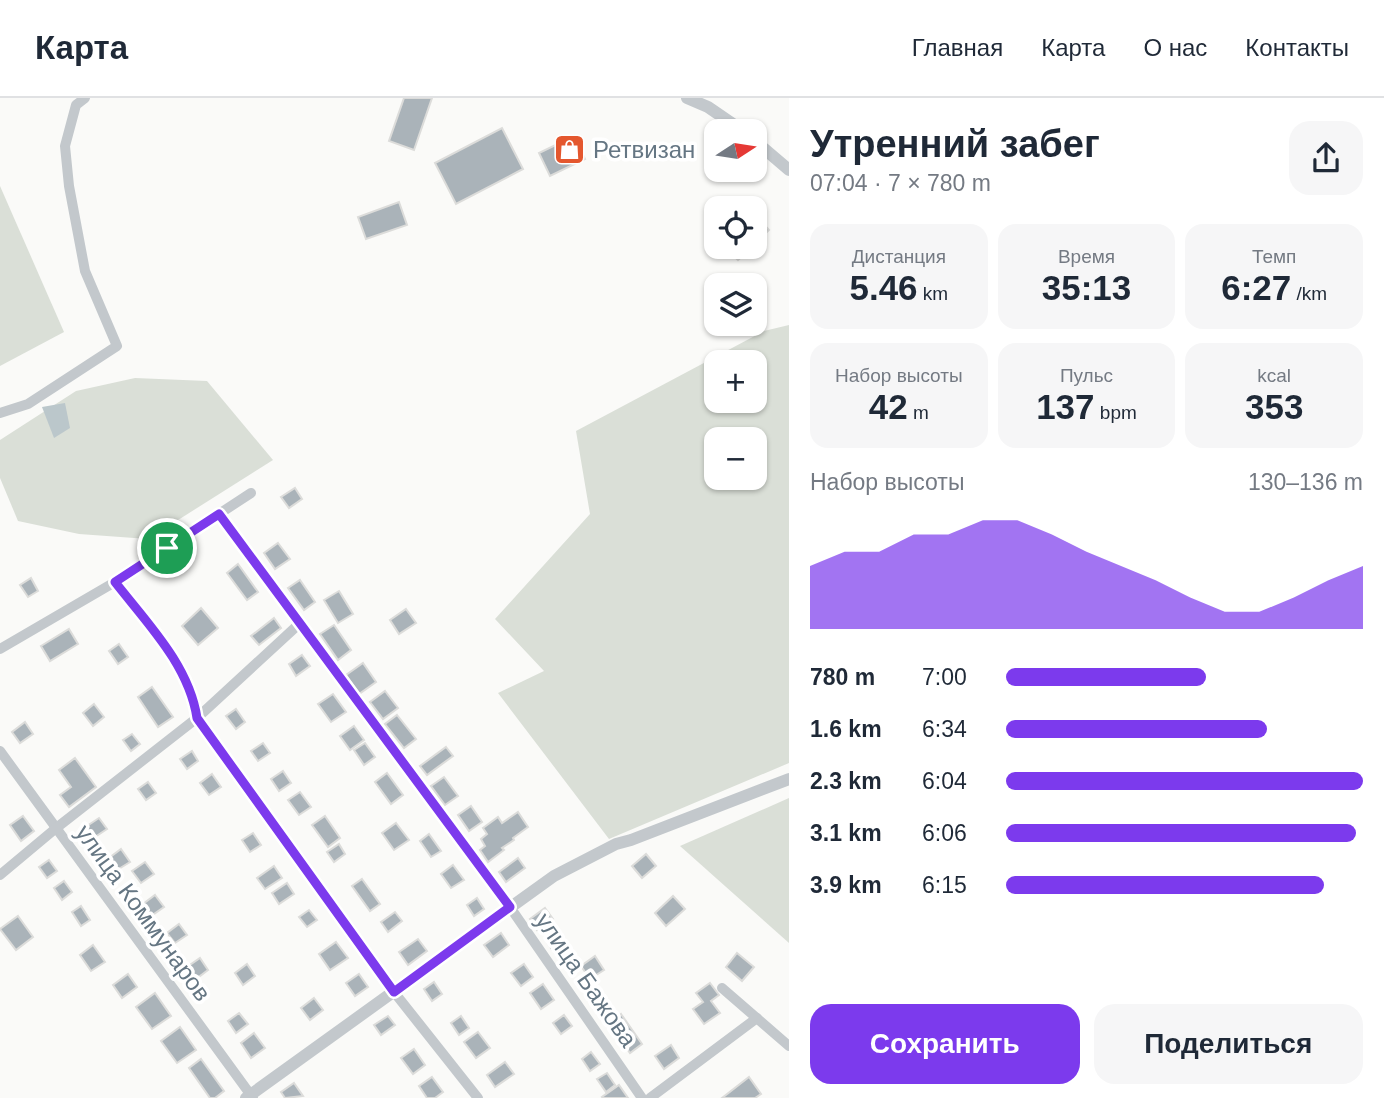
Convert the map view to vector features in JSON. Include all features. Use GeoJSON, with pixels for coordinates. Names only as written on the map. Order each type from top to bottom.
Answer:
{"type":"FeatureCollection","features":[{"type":"Feature","properties":{"kind":"street"},"geometry":{"type":"LineString","coordinates":[[0,413],[28,404],[117,346],[85,271],[69,186],[65,146],[76,105],[85,98]]}},
{"type":"Feature","properties":{"kind":"street"},"geometry":{"type":"LineString","coordinates":[[687,98],[708,107],[726,119]]}},
{"type":"Feature","properties":{"kind":"street"},"geometry":{"type":"LineString","coordinates":[[767,151],[789,170]]}},
{"type":"Feature","properties":{"kind":"street"},"geometry":{"type":"LineString","coordinates":[[0,649],[115,582],[251,493]]}},
{"type":"Feature","properties":{"kind":"street","name":"улица Бажова"},"geometry":{"type":"LineString","coordinates":[[219,514],[510,907],[642,1098]]}},
{"type":"Feature","properties":{"kind":"street"},"geometry":{"type":"LineString","coordinates":[[115,582],[171,654],[195,704],[197,718],[394,992],[478,1098]]}},
{"type":"Feature","properties":{"kind":"street"},"geometry":{"type":"LineString","coordinates":[[0,875],[197,718],[299,624]]}},
{"type":"Feature","properties":{"kind":"street","name":"улица Коммунаров"},"geometry":{"type":"LineString","coordinates":[[0,751],[250,1097]]}},
{"type":"Feature","properties":{"kind":"street"},"geometry":{"type":"LineString","coordinates":[[250,1097],[554,876],[616,844],[631,841],[789,779]]}},
{"type":"Feature","properties":{"kind":"street"},"geometry":{"type":"LineString","coordinates":[[722,988],[789,1046]]}},
{"type":"Feature","properties":{"kind":"street"},"geometry":{"type":"LineString","coordinates":[[650,1098],[757,1018]]}},
{"type":"Feature","properties":{"kind":"shaded area"},"geometry":{"type":"Polygon","coordinates":[[[0,186],[64,332],[0,366],[0,186]]]}},
{"type":"Feature","properties":{"kind":"shaded area"},"geometry":{"type":"Polygon","coordinates":[[[789,325],[789,763],[609,839],[498,693],[544,671],[495,619],[590,514],[576,431],[704,363],[704,413],[767,413],[767,350],[728,350],[755,336],[767,336],[767,330],[789,325]]]}},
{"type":"Feature","properties":{"kind":"shaded area"},"geometry":{"type":"Polygon","coordinates":[[[135,378],[207,381],[273,460],[148,539],[79,534],[18,521],[0,478],[0,440],[76,391],[135,378]]]}},
{"type":"Feature","properties":{"kind":"shaded area"},"geometry":{"type":"Polygon","coordinates":[[[65,403],[70,428],[54,438],[42,407],[65,403]]]}},
{"type":"Feature","properties":{"kind":"shaded area"},"geometry":{"type":"Polygon","coordinates":[[[789,798],[789,943],[680,846],[789,798]]]}},
{"type":"Feature","properties":{"kind":"building"},"geometry":{"type":"Polygon","coordinates":[[[404,98],[432,98],[414,150],[389,141],[404,98]]]}},
{"type":"Feature","properties":{"kind":"building"},"geometry":{"type":"Polygon","coordinates":[[[502,128],[523,169],[456,204],[435,163],[502,128]]]}},
{"type":"Feature","properties":{"kind":"building"},"geometry":{"type":"Polygon","coordinates":[[[574,136],[585,159],[550,176],[539,153],[574,136]]]}},
{"type":"Feature","properties":{"kind":"building"},"geometry":{"type":"Polygon","coordinates":[[[399,202],[407,225],[366,239],[358,217],[399,202]]]}},
{"type":"Feature","properties":{"kind":"building"},"geometry":{"type":"Polygon","coordinates":[[[295,488],[302,499],[289,508],[281,497],[295,488]]]}},
{"type":"Feature","properties":{"kind":"building"},"geometry":{"type":"Polygon","coordinates":[[[278,543],[290,559],[275,569],[264,553],[278,543]]]}},
{"type":"Feature","properties":{"kind":"building"},"geometry":{"type":"Polygon","coordinates":[[[238,564],[258,592],[247,600],[227,573],[238,564]]]}},
{"type":"Feature","properties":{"kind":"building"},"geometry":{"type":"Polygon","coordinates":[[[31,578],[38,591],[28,597],[20,585],[31,578]]]}},
{"type":"Feature","properties":{"kind":"building"},"geometry":{"type":"Polygon","coordinates":[[[300,580],[315,602],[304,610],[288,588],[300,580]]]}},
{"type":"Feature","properties":{"kind":"building"},"geometry":{"type":"Polygon","coordinates":[[[339,591],[353,614],[338,623],[324,600],[339,591]]]}},
{"type":"Feature","properties":{"kind":"building"},"geometry":{"type":"Polygon","coordinates":[[[201,608],[218,628],[198,645],[182,626],[201,608]]]}},
{"type":"Feature","properties":{"kind":"building"},"geometry":{"type":"Polygon","coordinates":[[[406,609],[416,623],[399,634],[390,620],[406,609]]]}},
{"type":"Feature","properties":{"kind":"building"},"geometry":{"type":"Polygon","coordinates":[[[274,618],[281,628],[259,645],[251,636],[274,618]]]}},
{"type":"Feature","properties":{"kind":"building"},"geometry":{"type":"Polygon","coordinates":[[[334,625],[351,650],[338,660],[320,634],[334,625]]]}},
{"type":"Feature","properties":{"kind":"building"},"geometry":{"type":"Polygon","coordinates":[[[69,629],[78,644],[50,661],[41,646],[69,629]]]}},
{"type":"Feature","properties":{"kind":"building"},"geometry":{"type":"Polygon","coordinates":[[[119,644],[128,657],[118,664],[109,651],[119,644]]]}},
{"type":"Feature","properties":{"kind":"building"},"geometry":{"type":"Polygon","coordinates":[[[302,655],[310,666],[296,676],[289,664],[302,655]]]}},
{"type":"Feature","properties":{"kind":"building"},"geometry":{"type":"Polygon","coordinates":[[[363,663],[376,682],[359,694],[346,675],[363,663]]]}},
{"type":"Feature","properties":{"kind":"building"},"geometry":{"type":"Polygon","coordinates":[[[152,687],[173,717],[158,727],[138,697],[152,687]]]}},
{"type":"Feature","properties":{"kind":"building"},"geometry":{"type":"Polygon","coordinates":[[[385,691],[398,708],[383,719],[370,702],[385,691]]]}},
{"type":"Feature","properties":{"kind":"building"},"geometry":{"type":"Polygon","coordinates":[[[333,694],[346,712],[331,722],[318,704],[333,694]]]}},
{"type":"Feature","properties":{"kind":"building"},"geometry":{"type":"Polygon","coordinates":[[[94,704],[104,717],[93,726],[83,713],[94,704]]]}},
{"type":"Feature","properties":{"kind":"building"},"geometry":{"type":"Polygon","coordinates":[[[236,709],[245,722],[236,729],[226,716],[236,709]]]}},
{"type":"Feature","properties":{"kind":"building"},"geometry":{"type":"Polygon","coordinates":[[[397,715],[416,739],[404,748],[385,724],[397,715]]]}},
{"type":"Feature","properties":{"kind":"building"},"geometry":{"type":"Polygon","coordinates":[[[25,722],[33,734],[20,743],[12,732],[25,722]]]}},
{"type":"Feature","properties":{"kind":"building"},"geometry":{"type":"Polygon","coordinates":[[[354,726],[364,740],[350,750],[340,736],[354,726]]]}},
{"type":"Feature","properties":{"kind":"building"},"geometry":{"type":"Polygon","coordinates":[[[132,734],[140,744],[131,751],[123,740],[132,734]]]}},
{"type":"Feature","properties":{"kind":"building"},"geometry":{"type":"Polygon","coordinates":[[[263,743],[270,753],[258,761],[251,751],[263,743]]]}},
{"type":"Feature","properties":{"kind":"building"},"geometry":{"type":"Polygon","coordinates":[[[365,743],[375,757],[364,765],[354,750],[365,743]]]}},
{"type":"Feature","properties":{"kind":"building"},"geometry":{"type":"Polygon","coordinates":[[[446,747],[453,756],[427,775],[420,766],[446,747]]]}},
{"type":"Feature","properties":{"kind":"building"},"geometry":{"type":"Polygon","coordinates":[[[192,751],[198,761],[187,769],[180,759],[192,751]]]}},
{"type":"Feature","properties":{"kind":"building"},"geometry":{"type":"Polygon","coordinates":[[[75,758],[96,787],[69,807],[60,795],[71,787],[59,770],[75,758]]]}},
{"type":"Feature","properties":{"kind":"building"},"geometry":{"type":"Polygon","coordinates":[[[283,771],[291,783],[279,791],[271,779],[283,771]]]}},
{"type":"Feature","properties":{"kind":"building"},"geometry":{"type":"Polygon","coordinates":[[[387,773],[403,795],[391,804],[375,782],[387,773]]]}},
{"type":"Feature","properties":{"kind":"building"},"geometry":{"type":"Polygon","coordinates":[[[212,774],[221,787],[209,795],[200,783],[212,774]]]}},
{"type":"Feature","properties":{"kind":"building"},"geometry":{"type":"Polygon","coordinates":[[[444,777],[458,796],[445,805],[431,786],[444,777]]]}},
{"type":"Feature","properties":{"kind":"building"},"geometry":{"type":"Polygon","coordinates":[[[148,782],[156,793],[146,800],[138,789],[148,782]]]}},
{"type":"Feature","properties":{"kind":"building"},"geometry":{"type":"Polygon","coordinates":[[[300,792],[311,807],[299,815],[288,800],[300,792]]]}},
{"type":"Feature","properties":{"kind":"building"},"geometry":{"type":"Polygon","coordinates":[[[471,806],[482,822],[469,831],[458,815],[471,806]]]}},
{"type":"Feature","properties":{"kind":"building"},"geometry":{"type":"Polygon","coordinates":[[[518,812],[528,827],[488,862],[480,850],[485,846],[481,839],[487,834],[483,828],[498,817],[502,823],[518,812]]]}},
{"type":"Feature","properties":{"kind":"building"},"geometry":{"type":"Polygon","coordinates":[[[23,816],[34,831],[21,841],[10,825],[23,816]]]}},
{"type":"Feature","properties":{"kind":"building"},"geometry":{"type":"Polygon","coordinates":[[[325,816],[340,838],[328,847],[312,825],[325,816]]]}},
{"type":"Feature","properties":{"kind":"building"},"geometry":{"type":"Polygon","coordinates":[[[99,818],[107,829],[92,839],[84,828],[99,818]]]}},
{"type":"Feature","properties":{"kind":"building"},"geometry":{"type":"Polygon","coordinates":[[[396,823],[409,840],[394,850],[382,833],[396,823]]]}},
{"type":"Feature","properties":{"kind":"building"},"geometry":{"type":"Polygon","coordinates":[[[253,833],[261,845],[250,852],[242,840],[253,833]]]}},
{"type":"Feature","properties":{"kind":"building"},"geometry":{"type":"Polygon","coordinates":[[[429,834],[441,851],[431,857],[420,841],[429,834]]]}},
{"type":"Feature","properties":{"kind":"building"},"geometry":{"type":"Polygon","coordinates":[[[339,844],[345,854],[334,862],[327,852],[339,844]]]}},
{"type":"Feature","properties":{"kind":"building"},"geometry":{"type":"Polygon","coordinates":[[[121,849],[130,862],[117,870],[109,858],[121,849]]]}},
{"type":"Feature","properties":{"kind":"building"},"geometry":{"type":"Polygon","coordinates":[[[646,854],[656,866],[642,878],[632,866],[646,854]]]}},
{"type":"Feature","properties":{"kind":"building"},"geometry":{"type":"Polygon","coordinates":[[[518,858],[525,868],[506,882],[499,872],[518,858]]]}},
{"type":"Feature","properties":{"kind":"building"},"geometry":{"type":"Polygon","coordinates":[[[49,860],[57,871],[47,878],[39,867],[49,860]]]}},
{"type":"Feature","properties":{"kind":"building"},"geometry":{"type":"Polygon","coordinates":[[[145,862],[154,874],[141,883],[132,871],[145,862]]]}},
{"type":"Feature","properties":{"kind":"building"},"geometry":{"type":"Polygon","coordinates":[[[453,865],[464,880],[451,888],[441,874],[453,865]]]}},
{"type":"Feature","properties":{"kind":"building"},"geometry":{"type":"Polygon","coordinates":[[[274,866],[282,878],[265,889],[257,878],[274,866]]]}},
{"type":"Feature","properties":{"kind":"building"},"geometry":{"type":"Polygon","coordinates":[[[362,879],[380,904],[370,911],[352,886],[362,879]]]}},
{"type":"Feature","properties":{"kind":"building"},"geometry":{"type":"Polygon","coordinates":[[[64,881],[72,892],[62,900],[54,888],[64,881]]]}},
{"type":"Feature","properties":{"kind":"building"},"geometry":{"type":"Polygon","coordinates":[[[287,883],[294,894],[279,904],[272,893],[287,883]]]}},
{"type":"Feature","properties":{"kind":"building"},"geometry":{"type":"Polygon","coordinates":[[[155,895],[164,907],[151,916],[143,904],[155,895]]]}},
{"type":"Feature","properties":{"kind":"building"},"geometry":{"type":"Polygon","coordinates":[[[673,896],[685,909],[666,926],[655,913],[673,896]]]}},
{"type":"Feature","properties":{"kind":"building"},"geometry":{"type":"Polygon","coordinates":[[[477,898],[484,909],[474,916],[467,905],[477,898]]]}},
{"type":"Feature","properties":{"kind":"building"},"geometry":{"type":"Polygon","coordinates":[[[81,906],[90,920],[81,926],[72,912],[81,906]]]}},
{"type":"Feature","properties":{"kind":"building"},"geometry":{"type":"Polygon","coordinates":[[[545,908],[553,919],[537,930],[530,919],[545,908]]]}},
{"type":"Feature","properties":{"kind":"building"},"geometry":{"type":"Polygon","coordinates":[[[309,910],[317,920],[307,927],[299,917],[309,910]]]}},
{"type":"Feature","properties":{"kind":"building"},"geometry":{"type":"Polygon","coordinates":[[[395,912],[402,921],[388,932],[381,922],[395,912]]]}},
{"type":"Feature","properties":{"kind":"building"},"geometry":{"type":"Polygon","coordinates":[[[18,916],[33,937],[16,950],[0,929],[18,916]]]}},
{"type":"Feature","properties":{"kind":"building"},"geometry":{"type":"Polygon","coordinates":[[[179,924],[187,935],[175,943],[167,933],[179,924]]]}},
{"type":"Feature","properties":{"kind":"building"},"geometry":{"type":"Polygon","coordinates":[[[501,933],[509,945],[493,957],[484,945],[501,933]]]}},
{"type":"Feature","properties":{"kind":"building"},"geometry":{"type":"Polygon","coordinates":[[[559,936],[576,960],[565,967],[548,944],[559,936]]]}},
{"type":"Feature","properties":{"kind":"building"},"geometry":{"type":"Polygon","coordinates":[[[418,939],[427,951],[408,965],[399,952],[418,939]]]}},
{"type":"Feature","properties":{"kind":"building"},"geometry":{"type":"Polygon","coordinates":[[[336,942],[348,958],[330,970],[319,954],[336,942]]]}},
{"type":"Feature","properties":{"kind":"building"},"geometry":{"type":"Polygon","coordinates":[[[93,945],[105,962],[91,971],[80,955],[93,945]]]}},
{"type":"Feature","properties":{"kind":"building"},"geometry":{"type":"Polygon","coordinates":[[[737,953],[754,967],[742,981],[726,967],[737,953]]]}},
{"type":"Feature","properties":{"kind":"building"},"geometry":{"type":"Polygon","coordinates":[[[595,956],[604,970],[590,979],[581,966],[595,956]]]}},
{"type":"Feature","properties":{"kind":"building"},"geometry":{"type":"Polygon","coordinates":[[[200,958],[208,970],[196,979],[187,967],[200,958]]]}},
{"type":"Feature","properties":{"kind":"building"},"geometry":{"type":"Polygon","coordinates":[[[247,964],[255,976],[243,985],[235,973],[247,964]]]}},
{"type":"Feature","properties":{"kind":"building"},"geometry":{"type":"Polygon","coordinates":[[[524,964],[533,977],[521,986],[511,973],[524,964]]]}},
{"type":"Feature","properties":{"kind":"building"},"geometry":{"type":"Polygon","coordinates":[[[128,974],[137,987],[122,998],[113,985],[128,974]]]}},
{"type":"Feature","properties":{"kind":"building"},"geometry":{"type":"Polygon","coordinates":[[[359,974],[368,987],[355,996],[346,983],[359,974]]]}},
{"type":"Feature","properties":{"kind":"building"},"geometry":{"type":"Polygon","coordinates":[[[434,982],[442,994],[432,1001],[424,989],[434,982]]]}},
{"type":"Feature","properties":{"kind":"building"},"geometry":{"type":"Polygon","coordinates":[[[710,983],[719,995],[711,1001],[720,1013],[704,1024],[693,1009],[703,1002],[696,993],[710,983]]]}},
{"type":"Feature","properties":{"kind":"building"},"geometry":{"type":"Polygon","coordinates":[[[543,984],[554,1000],[541,1009],[530,993],[543,984]]]}},
{"type":"Feature","properties":{"kind":"building"},"geometry":{"type":"Polygon","coordinates":[[[599,990],[606,1000],[595,1007],[588,997],[599,990]]]}},
{"type":"Feature","properties":{"kind":"building"},"geometry":{"type":"Polygon","coordinates":[[[155,993],[171,1016],[152,1029],[136,1007],[155,993]]]}},
{"type":"Feature","properties":{"kind":"building"},"geometry":{"type":"Polygon","coordinates":[[[314,998],[323,1010],[310,1020],[301,1008],[314,998]]]}},
{"type":"Feature","properties":{"kind":"building"},"geometry":{"type":"Polygon","coordinates":[[[239,1013],[248,1024],[236,1033],[228,1021],[239,1013]]]}},
{"type":"Feature","properties":{"kind":"building"},"geometry":{"type":"Polygon","coordinates":[[[621,1014],[642,1044],[630,1053],[609,1023],[621,1014]]]}},
{"type":"Feature","properties":{"kind":"building"},"geometry":{"type":"Polygon","coordinates":[[[564,1015],[572,1026],[561,1034],[553,1023],[564,1015]]]}},
{"type":"Feature","properties":{"kind":"building"},"geometry":{"type":"Polygon","coordinates":[[[388,1016],[395,1025],[381,1035],[374,1025],[388,1016]]]}},
{"type":"Feature","properties":{"kind":"building"},"geometry":{"type":"Polygon","coordinates":[[[461,1016],[469,1028],[459,1035],[451,1023],[461,1016]]]}},
{"type":"Feature","properties":{"kind":"building"},"geometry":{"type":"Polygon","coordinates":[[[180,1027],[196,1050],[177,1063],[161,1041],[180,1027]]]}},
{"type":"Feature","properties":{"kind":"building"},"geometry":{"type":"Polygon","coordinates":[[[478,1032],[490,1048],[476,1058],[464,1042],[478,1032]]]}},
{"type":"Feature","properties":{"kind":"building"},"geometry":{"type":"Polygon","coordinates":[[[254,1033],[265,1048],[251,1058],[241,1043],[254,1033]]]}},
{"type":"Feature","properties":{"kind":"building"},"geometry":{"type":"Polygon","coordinates":[[[671,1045],[679,1058],[664,1069],[655,1056],[671,1045]]]}},
{"type":"Feature","properties":{"kind":"building"},"geometry":{"type":"Polygon","coordinates":[[[414,1049],[425,1065],[413,1074],[401,1058],[414,1049]]]}},
{"type":"Feature","properties":{"kind":"building"},"geometry":{"type":"Polygon","coordinates":[[[591,1052],[600,1064],[590,1071],[582,1059],[591,1052]]]}},
{"type":"Feature","properties":{"kind":"building"},"geometry":{"type":"Polygon","coordinates":[[[201,1059],[224,1091],[215,1098],[210,1098],[189,1068],[201,1059]]]}},
{"type":"Feature","properties":{"kind":"building"},"geometry":{"type":"Polygon","coordinates":[[[505,1062],[514,1074],[495,1087],[487,1075],[505,1062]]]}},
{"type":"Feature","properties":{"kind":"building"},"geometry":{"type":"Polygon","coordinates":[[[607,1073],[615,1085],[606,1092],[597,1079],[607,1073]]]}},
{"type":"Feature","properties":{"kind":"building"},"geometry":{"type":"Polygon","coordinates":[[[432,1077],[443,1092],[435,1098],[427,1098],[419,1086],[432,1077]]]}},
{"type":"Feature","properties":{"kind":"building"},"geometry":{"type":"Polygon","coordinates":[[[749,1077],[761,1094],[755,1098],[722,1098],[749,1077]]]}},
{"type":"Feature","properties":{"kind":"building"},"geometry":{"type":"Polygon","coordinates":[[[294,1083],[303,1096],[285,1098],[281,1092],[294,1083]]]}},
{"type":"Feature","properties":{"kind":"building"},"geometry":{"type":"Polygon","coordinates":[[[619,1085],[628,1098],[602,1097],[619,1085]]]}},
{"type":"Feature","properties":{"kind":"place","name":"Ретвизан"},"geometry":{"type":"Point","coordinates":[570,150]}},
{"type":"Feature","properties":{"kind":"route"},"geometry":{"type":"LineString","coordinates":[[219,514],[510,907],[394,992],[197,718],[195,704],[171,654],[115,582],[167,548],[219,514]]}}]}
